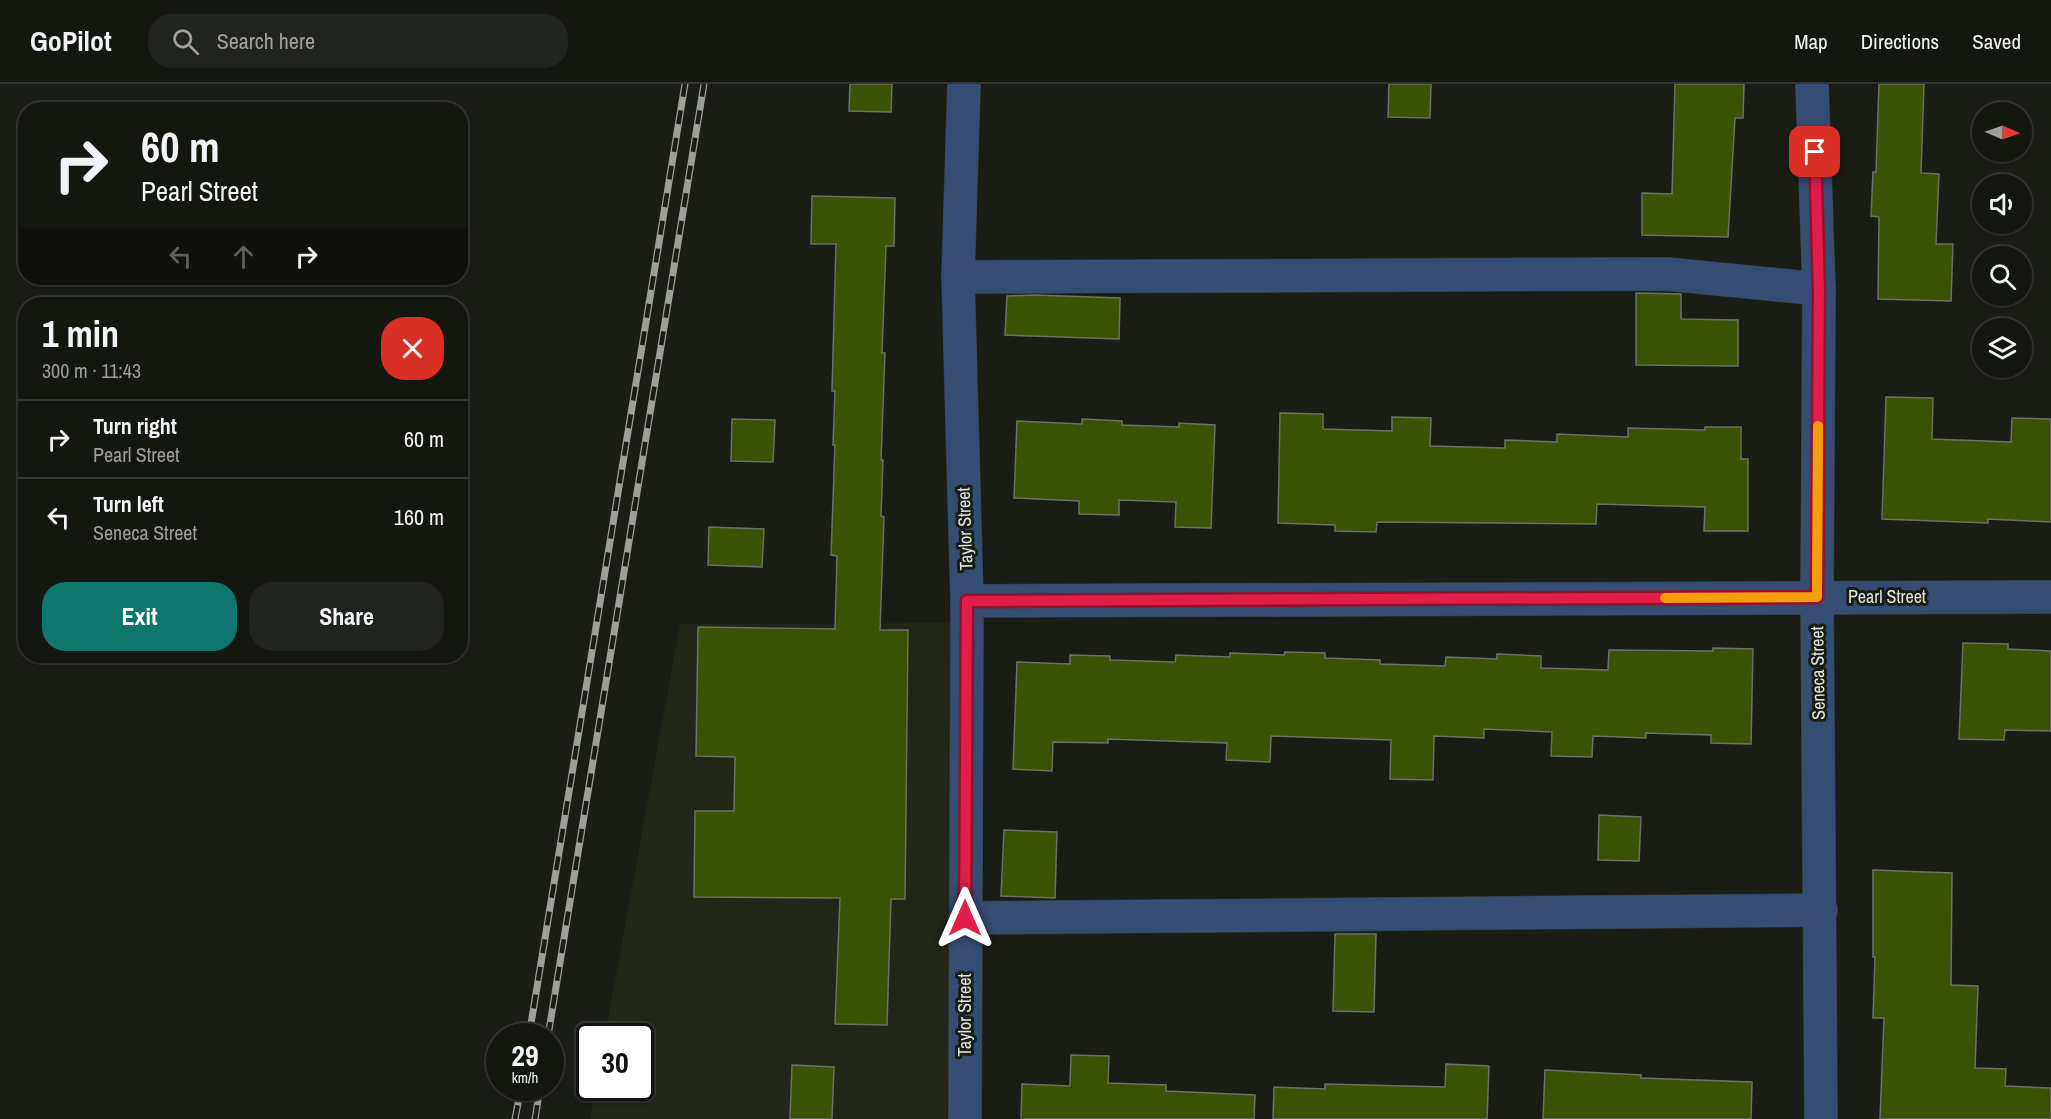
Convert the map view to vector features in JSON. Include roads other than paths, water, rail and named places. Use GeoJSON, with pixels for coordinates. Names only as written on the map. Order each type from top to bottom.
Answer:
{"type":"FeatureCollection","features":[{"type":"Feature","properties":{"kind":"street","name":"Taylor Street"},"geometry":{"type":"LineString","coordinates":[[964,84],[958,277],[967,601],[964,1119]]}},
{"type":"Feature","properties":{"kind":"street","name":"Seneca Street"},"geometry":{"type":"LineString","coordinates":[[1812,84],[1819,289],[1817,597],[1821,1119]]}},
{"type":"Feature","properties":{"kind":"street"},"geometry":{"type":"LineString","coordinates":[[958,277],[1667,274],[1819,289]]}},
{"type":"Feature","properties":{"kind":"street","name":"Pearl Street"},"geometry":{"type":"LineString","coordinates":[[967,601],[2051,597]]}},
{"type":"Feature","properties":{"kind":"street"},"geometry":{"type":"LineString","coordinates":[[965,918],[1821,910]]}},
{"type":"Feature","properties":{"kind":"railway"},"geometry":{"type":"LineString","coordinates":[[531,1023],[685,84]]}},
{"type":"Feature","properties":{"kind":"railway"},"geometry":{"type":"LineString","coordinates":[[550,1023],[704,84]]}},
{"type":"Feature","properties":{"kind":"railway"},"geometry":{"type":"LineString","coordinates":[[515,1119],[518,1101]]}},
{"type":"Feature","properties":{"kind":"railway"},"geometry":{"type":"LineString","coordinates":[[535,1119],[538,1101]]}}]}
